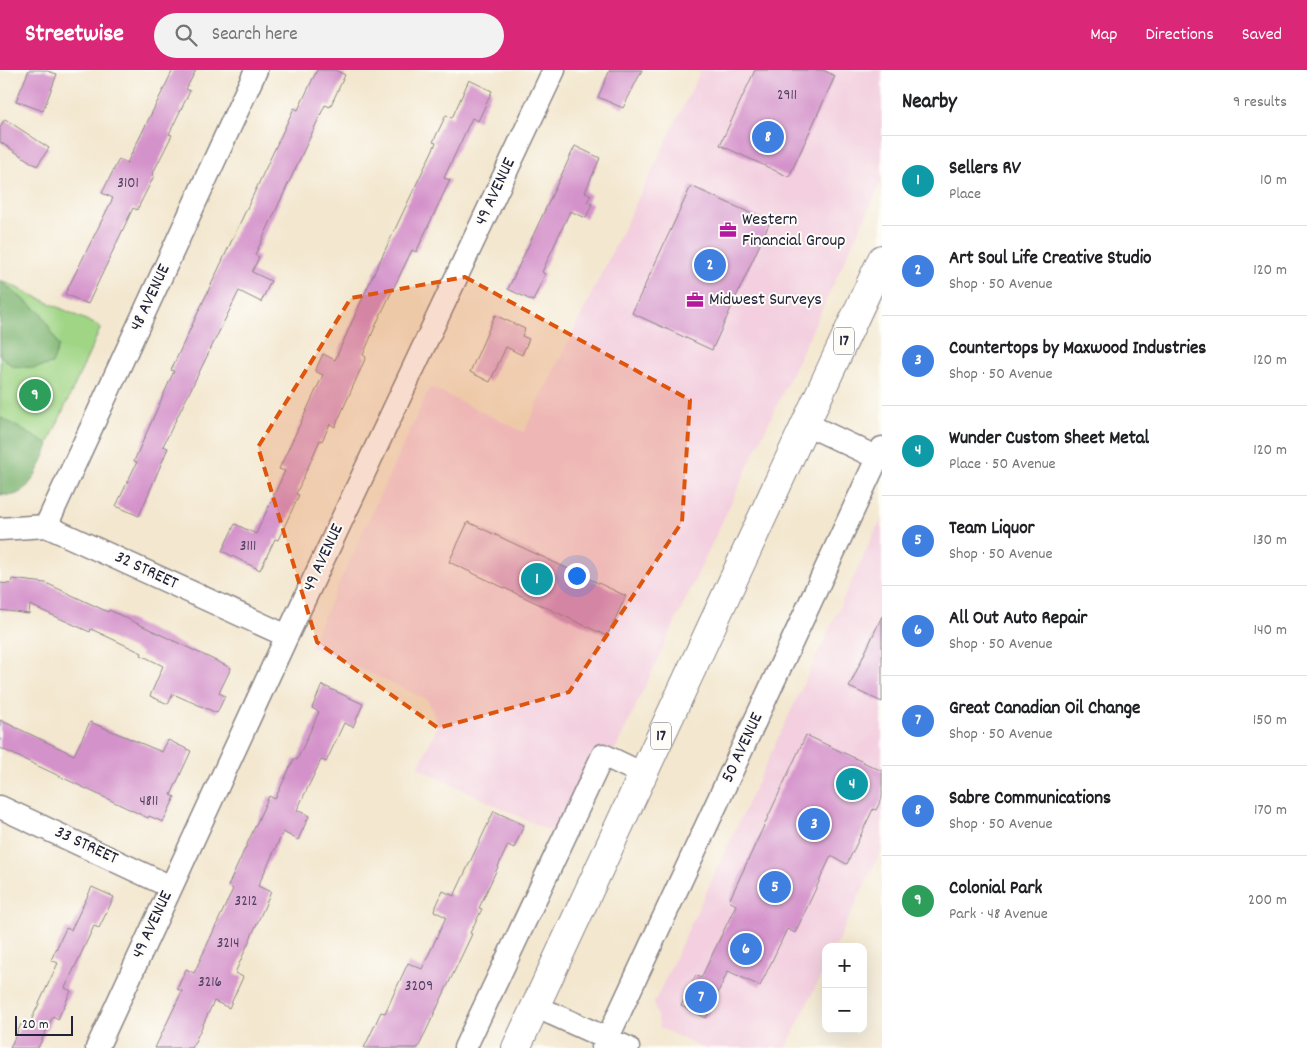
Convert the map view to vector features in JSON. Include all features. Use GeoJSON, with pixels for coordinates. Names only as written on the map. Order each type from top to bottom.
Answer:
{"type":"FeatureCollection","features":[{"type":"Feature","properties":{"kind":"main road","name":"17"},"geometry":{"type":"LineString","coordinates":[[516,1048],[882,258]]}},
{"type":"Feature","properties":{"kind":"street","name":"48 AVENUE"},"geometry":{"type":"LineString","coordinates":[[46,526],[256,70]]}},
{"type":"Feature","properties":{"kind":"street","name":"49 AVENUE"},"geometry":{"type":"LineString","coordinates":[[97,1048],[287,636],[554,70]]}},
{"type":"Feature","properties":{"kind":"street"},"geometry":{"type":"LineString","coordinates":[[806,424],[880,455]]}},
{"type":"Feature","properties":{"kind":"street","name":"50 AVENUE"},"geometry":{"type":"LineString","coordinates":[[606,1043],[880,455]]}},
{"type":"Feature","properties":{"kind":"street","name":"32 STREET"},"geometry":{"type":"LineString","coordinates":[[0,529],[46,526],[287,636]]}},
{"type":"Feature","properties":{"kind":"street"},"geometry":{"type":"LineString","coordinates":[[465,1048],[603,755],[643,774]]}},
{"type":"Feature","properties":{"kind":"street","name":"33 STREET"},"geometry":{"type":"LineString","coordinates":[[0,807],[170,887]]}},
{"type":"Feature","properties":{"kind":"street"},"geometry":{"type":"LineString","coordinates":[[535,1006],[606,1043],[628,1048]]}},
{"type":"Feature","properties":{"kind":"highlighted area"},"geometry":{"type":"Polygon","coordinates":[[[465,277],[690,400],[682,522],[569,692],[438,728],[317,642],[258,447],[351,298],[465,277]]]}},
{"type":"Feature","properties":{"kind":"shaded area"},"geometry":{"type":"Polygon","coordinates":[[[701,70],[882,70],[882,181],[572,842],[418,768],[438,725],[428,700],[310,646],[430,387],[524,432],[701,70]]]}},
{"type":"Feature","properties":{"kind":"shaded area"},"geometry":{"type":"Polygon","coordinates":[[[882,522],[882,848],[837,943],[822,943],[822,973],[786,1048],[702,1048],[660,1028],[654,1003],[877,527],[882,522]]]}},
{"type":"Feature","properties":{"kind":"green space"},"geometry":{"type":"Polygon","coordinates":[[[0,280],[101,327],[40,462],[8,494],[0,495],[0,280]]]}},
{"type":"Feature","properties":{"kind":"green space"},"geometry":{"type":"Polygon","coordinates":[[[0,281],[42,314],[59,346],[52,364],[35,368],[12,366],[0,355],[0,281]]]}},
{"type":"Feature","properties":{"kind":"green space"},"geometry":{"type":"Polygon","coordinates":[[[2,418],[49,445],[32,481],[18,494],[0,493],[0,420],[2,418]]]}},
{"type":"Feature","properties":{"kind":"building"},"geometry":{"type":"Polygon","coordinates":[[[29,70],[44,70],[57,74],[43,111],[16,101],[29,70]]]}},
{"type":"Feature","properties":{"kind":"building"},"geometry":{"type":"Polygon","coordinates":[[[173,70],[196,70],[186,89],[190,91],[169,134],[172,135],[152,175],[154,176],[137,210],[133,208],[88,304],[65,294],[113,198],[102,193],[119,159],[127,163],[173,70]]]}},
{"type":"Feature","properties":{"kind":"building"},"geometry":{"type":"Polygon","coordinates":[[[317,70],[335,70],[345,75],[330,107],[325,105],[255,255],[259,257],[252,272],[271,281],[261,302],[239,291],[163,446],[168,448],[139,516],[116,506],[137,462],[134,461],[174,371],[171,370],[294,108],[298,110],[317,70]]]}},
{"type":"Feature","properties":{"kind":"building"},"geometry":{"type":"Polygon","coordinates":[[[610,70],[642,70],[623,108],[598,97],[610,70]]]}},
{"type":"Feature","properties":{"kind":"building"},"geometry":{"type":"Polygon","coordinates":[[[755,70],[823,70],[835,76],[789,177],[720,145],[755,70]]]}},
{"type":"Feature","properties":{"kind":"building"},"geometry":{"type":"Polygon","coordinates":[[[469,80],[492,91],[478,121],[472,118],[444,178],[450,180],[416,252],[412,250],[378,320],[363,355],[366,357],[335,427],[330,424],[322,441],[320,440],[296,494],[299,495],[278,540],[275,539],[260,570],[222,551],[235,524],[256,534],[285,471],[279,469],[323,375],[315,371],[323,354],[335,360],[436,143],[433,142],[446,115],[452,118],[469,80]]]}},
{"type":"Feature","properties":{"kind":"building"},"geometry":{"type":"Polygon","coordinates":[[[5,119],[49,148],[37,166],[0,142],[0,127],[5,119]]]}},
{"type":"Feature","properties":{"kind":"building"},"geometry":{"type":"Polygon","coordinates":[[[575,146],[600,158],[585,192],[591,195],[587,202],[592,204],[586,218],[570,211],[542,272],[545,274],[533,301],[508,289],[575,146]]]}},
{"type":"Feature","properties":{"kind":"building"},"geometry":{"type":"Polygon","coordinates":[[[691,186],[770,222],[712,350],[632,313],[691,186]]]}},
{"type":"Feature","properties":{"kind":"building"},"geometry":{"type":"Polygon","coordinates":[[[495,315],[525,329],[522,336],[529,339],[522,355],[506,347],[490,382],[470,372],[495,315]]]}},
{"type":"Feature","properties":{"kind":"building"},"geometry":{"type":"Polygon","coordinates":[[[468,522],[626,596],[607,636],[449,562],[468,522]]]}},
{"type":"Feature","properties":{"kind":"building"},"geometry":{"type":"Polygon","coordinates":[[[12,579],[46,583],[108,612],[109,610],[231,668],[219,693],[225,696],[217,713],[173,694],[168,704],[150,696],[163,666],[141,655],[142,653],[91,629],[90,632],[30,605],[29,614],[0,610],[0,583],[11,584],[12,579]]]}},
{"type":"Feature","properties":{"kind":"building"},"geometry":{"type":"Polygon","coordinates":[[[882,616],[882,702],[849,687],[882,616]]]}},
{"type":"Feature","properties":{"kind":"building"},"geometry":{"type":"Polygon","coordinates":[[[322,685],[363,704],[353,727],[344,723],[326,762],[321,760],[297,810],[309,816],[298,840],[283,832],[258,886],[271,892],[235,973],[243,977],[229,1008],[214,1001],[192,1048],[155,1048],[182,991],[177,989],[186,969],[194,973],[233,889],[228,886],[269,796],[275,799],[294,759],[297,760],[319,712],[312,708],[322,685]]]}},
{"type":"Feature","properties":{"kind":"building"},"geometry":{"type":"Polygon","coordinates":[[[0,720],[74,755],[90,722],[162,752],[168,740],[191,751],[171,795],[175,797],[163,822],[149,816],[148,818],[0,748],[0,720]]]}},
{"type":"Feature","properties":{"kind":"building"},"geometry":{"type":"Polygon","coordinates":[[[806,735],[882,771],[882,798],[876,810],[873,809],[847,864],[831,856],[795,933],[787,929],[760,986],[728,971],[706,1018],[681,1006],[696,975],[701,978],[736,905],[729,901],[806,735]]]}},
{"type":"Feature","properties":{"kind":"building"},"geometry":{"type":"Polygon","coordinates":[[[494,811],[524,825],[514,848],[508,845],[479,908],[482,909],[470,933],[472,934],[418,1048],[364,1048],[381,1012],[385,1013],[408,963],[422,969],[446,917],[434,911],[443,891],[454,896],[494,811]]]}},
{"type":"Feature","properties":{"kind":"building"},"geometry":{"type":"Polygon","coordinates":[[[92,887],[114,897],[99,928],[94,926],[65,988],[71,991],[58,1019],[53,1016],[38,1048],[10,1048],[21,1024],[28,1027],[58,963],[51,960],[66,928],[71,930],[92,887]]]}},
{"type":"Feature","properties":{"kind":"place","name":"Sabre Communications"},"geometry":{"type":"Point","coordinates":[768,137]}},
{"type":"Feature","properties":{"kind":"place","name":"Western Financial Group"},"geometry":{"type":"Point","coordinates":[728,230]}},
{"type":"Feature","properties":{"kind":"place","name":"Art Soul Life Creative Studio"},"geometry":{"type":"Point","coordinates":[710,265]}},
{"type":"Feature","properties":{"kind":"place","name":"Midwest Surveys"},"geometry":{"type":"Point","coordinates":[695,300]}},
{"type":"Feature","properties":{"kind":"place","name":"Colonial Park"},"geometry":{"type":"Point","coordinates":[35,395]}},
{"type":"Feature","properties":{"kind":"place","name":"Sellers RV"},"geometry":{"type":"Point","coordinates":[537,579]}},
{"type":"Feature","properties":{"kind":"place","name":"Wunder Custom Sheet Metal"},"geometry":{"type":"Point","coordinates":[852,784]}},
{"type":"Feature","properties":{"kind":"place","name":"Countertops by Maxwood Industries"},"geometry":{"type":"Point","coordinates":[814,824]}},
{"type":"Feature","properties":{"kind":"place","name":"Team Liquor"},"geometry":{"type":"Point","coordinates":[775,887]}},
{"type":"Feature","properties":{"kind":"place","name":"All Out Auto Repair"},"geometry":{"type":"Point","coordinates":[746,949]}},
{"type":"Feature","properties":{"kind":"place","name":"Great Canadian Oil Change"},"geometry":{"type":"Point","coordinates":[701,997]}}]}
